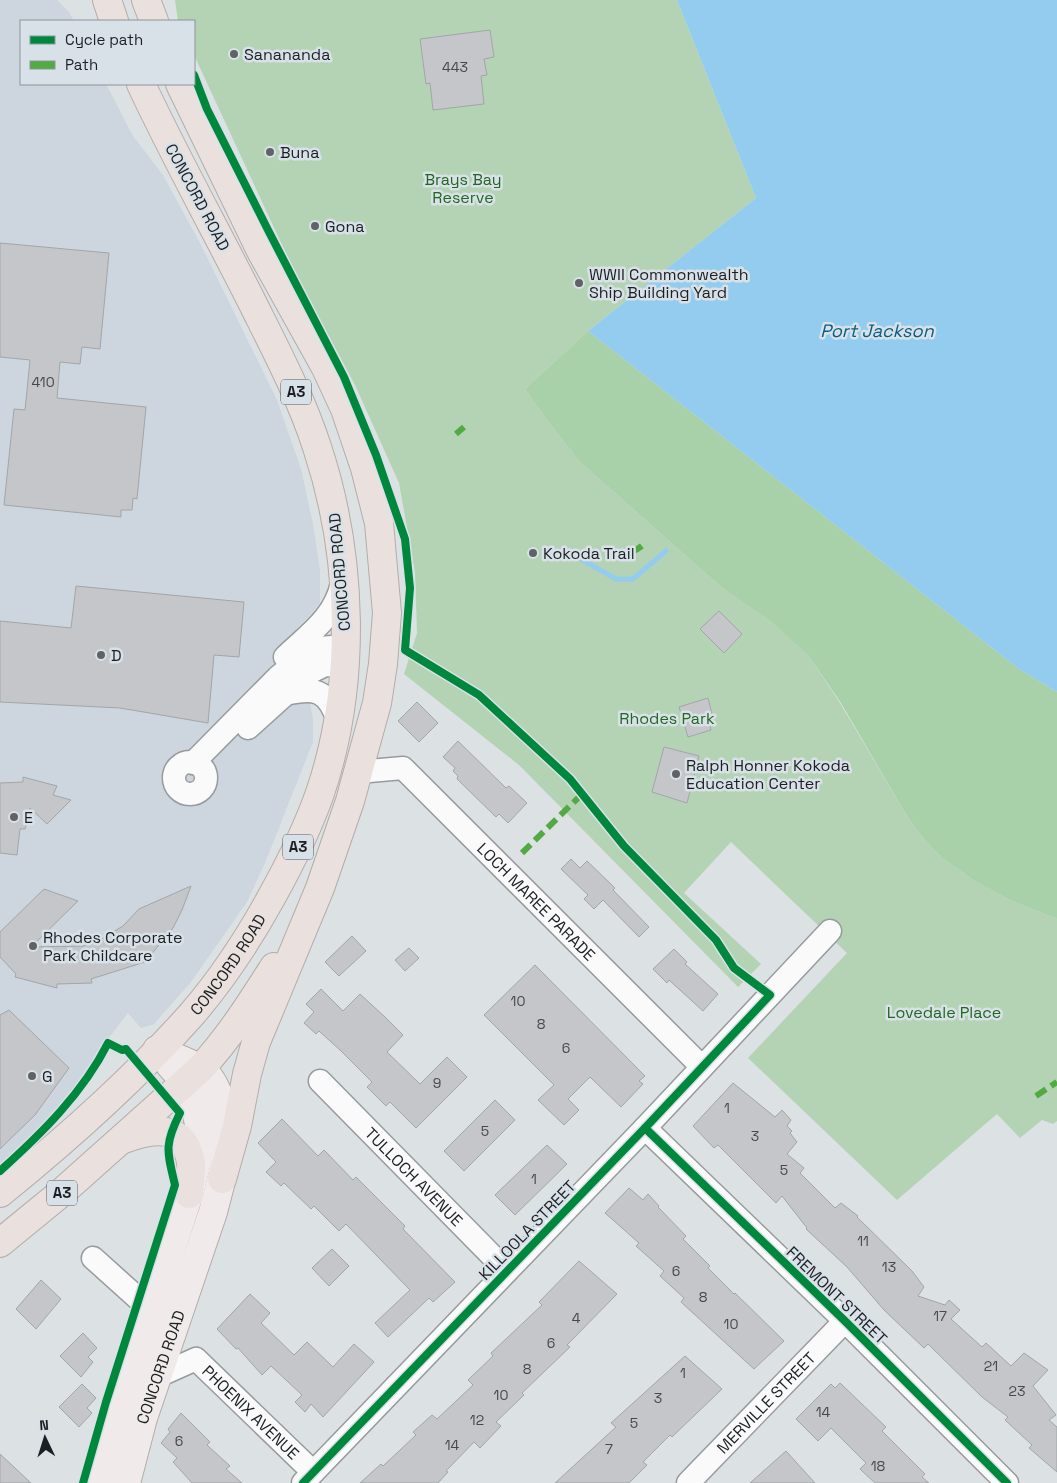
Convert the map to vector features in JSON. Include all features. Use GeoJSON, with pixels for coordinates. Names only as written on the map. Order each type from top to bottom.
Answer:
{"type":"FeatureCollection","features":[{"type":"Feature","properties":{"kind":"highway"},"geometry":{"type":"LineString","coordinates":[[107,0],[114,20]]}},
{"type":"Feature","properties":{"kind":"highway"},"geometry":{"type":"LineString","coordinates":[[146,0],[154,20]]}},
{"type":"Feature","properties":{"kind":"highway","name":"CONCORD ROAD"},"geometry":{"type":"LineString","coordinates":[[141,85],[299,398],[317,446],[332,499],[343,577],[346,616],[345,656],[338,720],[331,756],[312,815],[292,860],[263,913],[231,962],[194,1012],[157,1050]]}},
{"type":"Feature","properties":{"kind":"highway","name":"CONCORD ROAD"},"geometry":{"type":"LineString","coordinates":[[180,85],[261,251],[333,382],[356,440],[379,523],[387,613],[383,664],[377,702],[334,849],[314,902]]}},
{"type":"Feature","properties":{"kind":"highway"},"geometry":{"type":"LineString","coordinates":[[345,656],[383,664]]}},
{"type":"Feature","properties":{"kind":"highway"},"geometry":{"type":"LineString","coordinates":[[222,1179],[237,1126],[247,1074],[256,1042],[314,902]]}},
{"type":"Feature","properties":{"kind":"highway","name":"A3"},"geometry":{"type":"LineString","coordinates":[[0,1243],[61,1194],[122,1140],[193,1076],[219,1048],[243,1016],[314,902]]}},
{"type":"Feature","properties":{"kind":"highway","name":"A3"},"geometry":{"type":"LineString","coordinates":[[0,1193],[81,1123],[157,1050]]}},
{"type":"Feature","properties":{"kind":"highway"},"geometry":{"type":"LineString","coordinates":[[122,1140],[148,1131],[164,1132],[176,1136],[184,1145],[189,1156],[191,1169],[189,1194]]}},
{"type":"Feature","properties":{"kind":"main road","name":"CONCORD ROAD"},"geometry":{"type":"LineString","coordinates":[[126,1483],[144,1418],[213,1212],[222,1179],[226,1152],[221,1106],[212,1082],[193,1076],[157,1050]]}},
{"type":"Feature","properties":{"kind":"main road","name":"CONCORD ROAD"},"geometry":{"type":"LineString","coordinates":[[100,1483],[116,1420],[198,1165],[200,1134],[193,1076]]}},
{"type":"Feature","properties":{"kind":"street"},"geometry":{"type":"LineString","coordinates":[[238,719],[265,676],[320,624],[333,608],[338,599],[343,577]]}},
{"type":"Feature","properties":{"kind":"street"},"geometry":{"type":"LineString","coordinates":[[319,648],[345,656],[318,667],[303,678],[198,766],[238,719],[278,677],[296,662],[319,648]]}},
{"type":"Feature","properties":{"kind":"street"},"geometry":{"type":"LineString","coordinates":[[285,694],[305,691],[320,694],[329,700],[338,720]]}},
{"type":"Feature","properties":{"kind":"street","name":"LOCH MAREE PARADE"},"geometry":{"type":"LineString","coordinates":[[358,772],[403,768],[702,1067]]}},
{"type":"Feature","properties":{"kind":"street","name":"KILLOOLA STREET"},"geometry":{"type":"LineString","coordinates":[[308,1478],[645,1128],[830,931]]}},
{"type":"Feature","properties":{"kind":"street","name":"TULLOCH AVENUE"},"geometry":{"type":"LineString","coordinates":[[320,1081],[507,1271]]}},
{"type":"Feature","properties":{"kind":"street","name":"FREMONT STREET"},"geometry":{"type":"LineString","coordinates":[[645,1128],[845,1320],[1008,1483]]}},
{"type":"Feature","properties":{"kind":"street"},"geometry":{"type":"LineString","coordinates":[[93,1258],[173,1330]]}},
{"type":"Feature","properties":{"kind":"street","name":"MERVILLE STREET"},"geometry":{"type":"LineString","coordinates":[[688,1483],[845,1320]]}},
{"type":"Feature","properties":{"kind":"street","name":"PHOENIX AVENUE"},"geometry":{"type":"LineString","coordinates":[[158,1376],[196,1359],[308,1478]]}},
{"type":"Feature","properties":{"kind":"shaded area"},"geometry":{"type":"Polygon","coordinates":[[[0,0],[57,0],[69,12],[73,20],[20,20],[20,85],[107,85],[133,136],[163,175],[201,245],[277,400],[301,469],[313,524],[320,571],[320,602],[296,629],[313,719],[313,742],[265,863],[247,902],[191,982],[154,1024],[141,1028],[128,1013],[105,1043],[86,1076],[41,1128],[0,1166],[0,0]]]}},
{"type":"Feature","properties":{"kind":"green space"},"geometry":{"type":"Polygon","coordinates":[[[175,0],[677,0],[756,198],[588,331],[525,389],[580,462],[720,586],[771,620],[808,655],[840,703],[907,816],[923,838],[942,858],[975,881],[1010,900],[1057,919],[1057,1121],[1053,1124],[1042,1120],[1020,1138],[997,1114],[897,1200],[748,1058],[847,953],[731,842],[684,893],[761,964],[738,987],[519,765],[404,674],[417,633],[415,572],[399,483],[355,385],[296,275],[195,57],[195,20],[178,20],[175,0]]]}},
{"type":"Feature","properties":{"kind":"green space"},"geometry":{"type":"Polygon","coordinates":[[[588,331],[1019,669],[1057,692],[1057,919],[1010,900],[975,881],[942,858],[923,838],[907,816],[841,703],[808,655],[771,621],[720,586],[580,462],[525,389],[588,331]]]}},
{"type":"Feature","properties":{"kind":"water","name":"Port Jackson"},"geometry":{"type":"Polygon","coordinates":[[[677,0],[1057,0],[1057,692],[1019,669],[588,331],[756,198],[677,0]]]}},
{"type":"Feature","properties":{"kind":"building"},"geometry":{"type":"Polygon","coordinates":[[[490,30],[494,57],[484,59],[487,75],[481,76],[484,104],[433,110],[430,83],[426,84],[420,39],[490,30]]]}},
{"type":"Feature","properties":{"kind":"building"},"geometry":{"type":"Polygon","coordinates":[[[0,243],[109,253],[100,349],[82,347],[80,364],[60,362],[57,398],[146,407],[137,499],[133,498],[132,510],[121,510],[121,517],[4,505],[14,409],[25,410],[30,360],[0,357],[0,243]]]}},
{"type":"Feature","properties":{"kind":"building","name":"D"},"geometry":{"type":"Polygon","coordinates":[[[76,586],[244,602],[239,657],[214,655],[208,723],[120,708],[0,702],[0,621],[71,628],[76,586]]]}},
{"type":"Feature","properties":{"kind":"building"},"geometry":{"type":"Polygon","coordinates":[[[719,611],[742,634],[724,653],[700,629],[719,611]]]}},
{"type":"Feature","properties":{"kind":"building"},"geometry":{"type":"Polygon","coordinates":[[[708,698],[712,714],[707,716],[711,730],[688,737],[679,707],[708,698]]]}},
{"type":"Feature","properties":{"kind":"building"},"geometry":{"type":"Polygon","coordinates":[[[417,702],[438,723],[419,742],[398,721],[417,702]]]}},
{"type":"Feature","properties":{"kind":"building"},"geometry":{"type":"Polygon","coordinates":[[[458,741],[506,788],[509,786],[527,803],[508,823],[499,814],[496,817],[457,779],[458,776],[453,771],[455,768],[443,757],[458,741]]]}},
{"type":"Feature","properties":{"kind":"building","name":"Ralph Honner Kokoda Education Center"},"geometry":{"type":"Polygon","coordinates":[[[664,747],[699,756],[687,803],[652,792],[664,747]]]}},
{"type":"Feature","properties":{"kind":"building","name":"E"},"geometry":{"type":"Polygon","coordinates":[[[23,777],[57,786],[53,795],[71,800],[47,824],[30,808],[25,829],[20,829],[17,855],[0,853],[0,783],[23,782],[23,777]]]}},
{"type":"Feature","properties":{"kind":"building"},"geometry":{"type":"Polygon","coordinates":[[[571,859],[580,868],[587,861],[615,888],[613,890],[649,927],[639,937],[603,900],[594,909],[584,899],[588,895],[561,869],[571,859]]]}},
{"type":"Feature","properties":{"kind":"building"},"geometry":{"type":"Polygon","coordinates":[[[191,886],[173,928],[145,962],[91,979],[92,983],[57,984],[57,988],[15,977],[16,974],[0,957],[0,932],[44,889],[78,901],[31,947],[83,946],[100,940],[123,926],[139,909],[191,886]]]}},
{"type":"Feature","properties":{"kind":"building"},"geometry":{"type":"Polygon","coordinates":[[[352,936],[366,951],[339,976],[325,962],[352,936]]]}},
{"type":"Feature","properties":{"kind":"building"},"geometry":{"type":"Polygon","coordinates":[[[409,948],[419,958],[405,971],[395,960],[409,948]]]}},
{"type":"Feature","properties":{"kind":"building"},"geometry":{"type":"Polygon","coordinates":[[[674,949],[687,962],[685,964],[718,994],[703,1011],[669,980],[667,983],[653,969],[674,949]]]}},
{"type":"Feature","properties":{"kind":"building"},"geometry":{"type":"Polygon","coordinates":[[[535,965],[645,1076],[639,1081],[643,1084],[621,1107],[590,1077],[568,1099],[579,1110],[564,1125],[538,1100],[554,1085],[484,1015],[535,965]]]}},
{"type":"Feature","properties":{"kind":"building"},"geometry":{"type":"Polygon","coordinates":[[[321,989],[343,1011],[360,994],[385,1017],[403,1035],[387,1052],[420,1084],[447,1057],[467,1077],[416,1128],[390,1102],[386,1106],[367,1087],[372,1082],[340,1050],[319,1031],[316,1034],[304,1023],[314,1012],[306,1004],[321,989]]]}},
{"type":"Feature","properties":{"kind":"building","name":"G"},"geometry":{"type":"Polygon","coordinates":[[[9,1010],[69,1068],[35,1115],[0,1149],[0,1015],[9,1010]]]}},
{"type":"Feature","properties":{"kind":"building"},"geometry":{"type":"Polygon","coordinates":[[[733,1083],[775,1117],[782,1110],[791,1120],[787,1126],[792,1131],[790,1133],[797,1142],[787,1154],[804,1168],[800,1173],[835,1208],[841,1203],[858,1216],[912,1271],[924,1287],[918,1296],[945,1305],[949,1300],[960,1310],[951,1319],[982,1347],[986,1343],[1011,1366],[1024,1353],[1048,1370],[1033,1386],[1056,1415],[1049,1420],[1057,1427],[1057,1472],[1029,1448],[1032,1445],[1005,1420],[1008,1417],[982,1397],[928,1344],[924,1348],[884,1310],[847,1267],[806,1229],[782,1196],[776,1203],[718,1145],[714,1148],[693,1126],[733,1083]]]}},
{"type":"Feature","properties":{"kind":"building"},"geometry":{"type":"Polygon","coordinates":[[[495,1100],[515,1120],[464,1171],[444,1151],[495,1100]]]}},
{"type":"Feature","properties":{"kind":"building"},"geometry":{"type":"Polygon","coordinates":[[[282,1119],[318,1156],[324,1150],[353,1180],[356,1177],[405,1226],[403,1229],[455,1282],[433,1302],[429,1298],[388,1337],[375,1323],[410,1290],[346,1224],[339,1231],[314,1206],[311,1209],[284,1183],[281,1186],[266,1172],[276,1162],[258,1143],[282,1119]]]}},
{"type":"Feature","properties":{"kind":"building"},"geometry":{"type":"Polygon","coordinates":[[[547,1145],[567,1164],[515,1215],[495,1195],[547,1145]]]}},
{"type":"Feature","properties":{"kind":"building"},"geometry":{"type":"Polygon","coordinates":[[[629,1188],[643,1200],[648,1194],[686,1236],[683,1239],[710,1266],[708,1268],[784,1341],[754,1369],[681,1302],[684,1298],[660,1276],[664,1271],[636,1246],[639,1243],[605,1213],[629,1188]]]}},
{"type":"Feature","properties":{"kind":"building"},"geometry":{"type":"Polygon","coordinates":[[[332,1249],[349,1266],[329,1286],[312,1268],[332,1249]]]}},
{"type":"Feature","properties":{"kind":"building"},"geometry":{"type":"Polygon","coordinates":[[[579,1261],[617,1294],[567,1345],[570,1347],[522,1393],[524,1395],[496,1422],[501,1426],[480,1448],[474,1442],[446,1471],[448,1472],[438,1483],[360,1483],[381,1464],[383,1466],[416,1435],[413,1432],[432,1415],[437,1419],[473,1385],[468,1380],[493,1356],[491,1353],[542,1305],[539,1302],[579,1261]]]}},
{"type":"Feature","properties":{"kind":"building"},"geometry":{"type":"Polygon","coordinates":[[[41,1280],[61,1299],[36,1329],[16,1309],[41,1280]]]}},
{"type":"Feature","properties":{"kind":"building"},"geometry":{"type":"Polygon","coordinates":[[[250,1294],[270,1313],[261,1323],[294,1355],[307,1342],[333,1367],[354,1344],[374,1362],[323,1417],[311,1404],[305,1412],[295,1402],[302,1395],[271,1366],[262,1375],[238,1348],[236,1349],[217,1329],[250,1294]]]}},
{"type":"Feature","properties":{"kind":"building"},"geometry":{"type":"Polygon","coordinates":[[[83,1333],[97,1348],[88,1357],[93,1362],[81,1377],[60,1356],[83,1333]]]}},
{"type":"Feature","properties":{"kind":"building"},"geometry":{"type":"Polygon","coordinates":[[[685,1356],[722,1389],[672,1437],[670,1435],[643,1462],[647,1465],[629,1483],[555,1483],[616,1427],[611,1423],[685,1356]]]}},
{"type":"Feature","properties":{"kind":"building"},"geometry":{"type":"Polygon","coordinates":[[[840,1383],[886,1427],[882,1431],[925,1474],[922,1477],[929,1483],[875,1483],[860,1469],[866,1463],[831,1428],[818,1441],[796,1419],[831,1384],[835,1388],[840,1383]]]}},
{"type":"Feature","properties":{"kind":"building"},"geometry":{"type":"Polygon","coordinates":[[[82,1384],[96,1398],[87,1408],[92,1413],[79,1427],[59,1407],[82,1384]]]}},
{"type":"Feature","properties":{"kind":"building"},"geometry":{"type":"Polygon","coordinates":[[[181,1413],[210,1442],[207,1445],[230,1466],[226,1469],[242,1483],[192,1483],[173,1462],[177,1458],[161,1443],[170,1432],[168,1429],[181,1413]]]}},
{"type":"Feature","properties":{"kind":"building"},"geometry":{"type":"Polygon","coordinates":[[[786,1451],[815,1483],[750,1483],[786,1451]]]}},
{"type":"Feature","properties":{"kind":"building"},"geometry":{"type":"Polygon","coordinates":[[[0,1454],[31,1483],[0,1483],[0,1454]]]}},
{"type":"Feature","properties":{"kind":"waterway"},"geometry":{"type":"LineString","coordinates":[[545,552],[577,557],[616,579],[633,579],[666,551]]}},
{"type":"Feature","properties":{"kind":"marked path"},"geometry":{"type":"LineString","coordinates":[[456,434],[464,427]]}},
{"type":"Feature","properties":{"kind":"marked path"},"geometry":{"type":"LineString","coordinates":[[614,555],[631,552],[645,543]]}},
{"type":"Feature","properties":{"kind":"marked path"},"geometry":{"type":"LineString","coordinates":[[522,853],[582,794]]}},
{"type":"Feature","properties":{"kind":"marked path"},"geometry":{"type":"LineString","coordinates":[[1036,1096],[1057,1082]]}},
{"type":"Feature","properties":{"kind":"cycle path"},"geometry":{"type":"LineString","coordinates":[[195,78],[207,109],[344,377],[376,455],[405,539],[410,588],[405,650],[479,695],[570,779],[624,846],[716,940],[734,968],[770,995],[645,1128],[303,1483]]}},
{"type":"Feature","properties":{"kind":"cycle path"},"geometry":{"type":"LineString","coordinates":[[0,1171],[46,1127],[74,1096],[108,1043],[122,1050],[126,1049],[180,1113],[171,1133],[168,1148],[175,1185],[106,1402],[83,1483]]}},
{"type":"Feature","properties":{"kind":"cycle path"},"geometry":{"type":"LineString","coordinates":[[645,1128],[845,1321],[1007,1483]]}},
{"type":"Feature","properties":{"kind":"place","name":"Sanananda"},"geometry":{"type":"Point","coordinates":[234,54]}},
{"type":"Feature","properties":{"kind":"place","name":"Buna"},"geometry":{"type":"Point","coordinates":[270,152]}},
{"type":"Feature","properties":{"kind":"place","name":"Gona"},"geometry":{"type":"Point","coordinates":[315,226]}},
{"type":"Feature","properties":{"kind":"place","name":"WWII Commonwealth Ship Building Yard"},"geometry":{"type":"Point","coordinates":[579,283]}},
{"type":"Feature","properties":{"kind":"place","name":"Kokoda Trail"},"geometry":{"type":"Point","coordinates":[533,553]}},
{"type":"Feature","properties":{"kind":"place","name":"D"},"geometry":{"type":"Point","coordinates":[101,655]}},
{"type":"Feature","properties":{"kind":"place","name":"Ralph Honner Kokoda Education Center"},"geometry":{"type":"Point","coordinates":[676,774]}},
{"type":"Feature","properties":{"kind":"place","name":"E"},"geometry":{"type":"Point","coordinates":[14,817]}},
{"type":"Feature","properties":{"kind":"place","name":"Rhodes Corporate Park Childcare"},"geometry":{"type":"Point","coordinates":[33,946]}},
{"type":"Feature","properties":{"kind":"place","name":"G"},"geometry":{"type":"Point","coordinates":[32,1076]}},
{"type":"Feature","properties":{"kind":"park label","name":"Brays Bay Reserve"},"geometry":{"type":"Point","coordinates":[463,188]}},
{"type":"Feature","properties":{"kind":"park label","name":"Rhodes Park"},"geometry":{"type":"Point","coordinates":[667,718]}},
{"type":"Feature","properties":{"kind":"park label","name":"Lovedale Place"},"geometry":{"type":"Point","coordinates":[944,1012]}}]}
